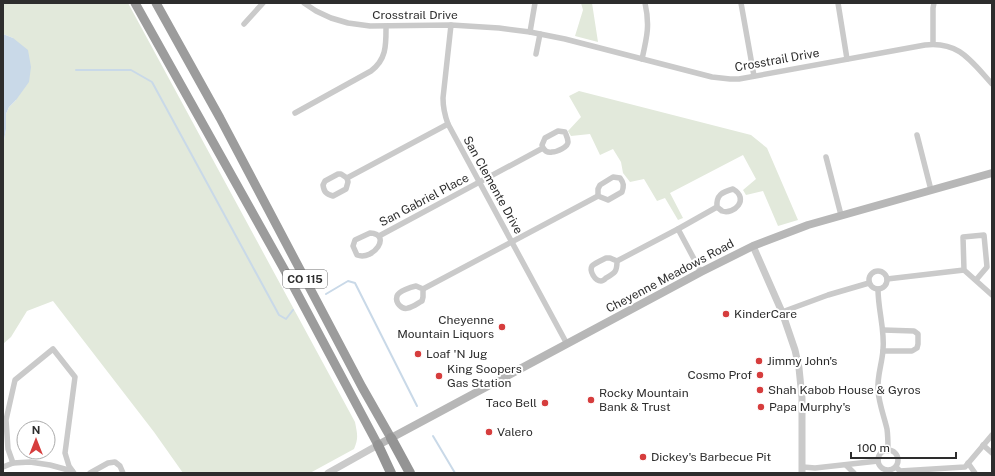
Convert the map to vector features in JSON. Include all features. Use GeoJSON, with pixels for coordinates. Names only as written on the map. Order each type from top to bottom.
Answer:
{"type":"FeatureCollection","features":[{"type":"Feature","properties":{"kind":"highway","name":"CO 115"},"geometry":{"type":"LineString","coordinates":[[136,3],[289,278],[378,445],[391,473]]}},
{"type":"Feature","properties":{"kind":"highway","name":"CO 115"},"geometry":{"type":"LineString","coordinates":[[156,3],[220,118],[362,387],[410,473]]}},
{"type":"Feature","properties":{"kind":"main road","name":"Cheyenne Meadows Road"},"geometry":{"type":"LineString","coordinates":[[378,445],[701,272],[753,246],[808,225],[992,173]]}},
{"type":"Feature","properties":{"kind":"street"},"geometry":{"type":"LineString","coordinates":[[244,24],[263,3]]}},
{"type":"Feature","properties":{"kind":"street","name":"Crosstrail Drive"},"geometry":{"type":"LineString","coordinates":[[304,3],[316,11],[339,22],[370,26],[451,25],[499,28],[530,32],[566,39],[721,79],[739,79],[933,44],[947,46],[960,51],[992,84]]}},
{"type":"Feature","properties":{"kind":"street"},"geometry":{"type":"LineString","coordinates":[[530,32],[535,3]]}},
{"type":"Feature","properties":{"kind":"street"},"geometry":{"type":"LineString","coordinates":[[642,59],[648,29],[645,3]]}},
{"type":"Feature","properties":{"kind":"street"},"geometry":{"type":"LineString","coordinates":[[741,3],[754,76]]}},
{"type":"Feature","properties":{"kind":"street"},"geometry":{"type":"LineString","coordinates":[[838,3],[847,59]]}},
{"type":"Feature","properties":{"kind":"street"},"geometry":{"type":"LineString","coordinates":[[933,44],[934,3]]}},
{"type":"Feature","properties":{"kind":"street","name":"San Clemente Drive"},"geometry":{"type":"LineString","coordinates":[[451,25],[443,98],[444,111],[448,124],[567,344]]}},
{"type":"Feature","properties":{"kind":"street"},"geometry":{"type":"LineString","coordinates":[[295,113],[375,69],[386,48],[386,26]]}},
{"type":"Feature","properties":{"kind":"street"},"geometry":{"type":"LineString","coordinates":[[536,54],[540,34]]}},
{"type":"Feature","properties":{"kind":"street"},"geometry":{"type":"LineString","coordinates":[[347,178],[448,124]]}},
{"type":"Feature","properties":{"kind":"street","name":"San Gabriel Place"},"geometry":{"type":"LineString","coordinates":[[558,131],[565,132],[568,140],[566,146],[553,152],[549,152],[543,148],[542,144],[545,138],[558,131]]}},
{"type":"Feature","properties":{"kind":"street"},"geometry":{"type":"LineString","coordinates":[[917,135],[931,190]]}},
{"type":"Feature","properties":{"kind":"street","name":"San Gabriel Place"},"geometry":{"type":"LineString","coordinates":[[379,236],[543,148]]}},
{"type":"Feature","properties":{"kind":"street"},"geometry":{"type":"LineString","coordinates":[[826,157],[841,215]]}},
{"type":"Feature","properties":{"kind":"street"},"geometry":{"type":"LineString","coordinates":[[338,174],[341,174],[347,178],[348,182],[346,189],[332,196],[328,195],[324,190],[323,185],[325,181],[338,174]]}},
{"type":"Feature","properties":{"kind":"street"},"geometry":{"type":"LineString","coordinates":[[423,289],[598,196],[608,200],[622,192],[624,187],[620,178],[613,177],[600,184],[598,196]]}},
{"type":"Feature","properties":{"kind":"street"},"geometry":{"type":"LineString","coordinates":[[733,189],[740,195],[741,201],[738,207],[728,212],[722,211],[717,207],[716,202],[718,196],[728,190],[733,189]]}},
{"type":"Feature","properties":{"kind":"street"},"geometry":{"type":"LineString","coordinates":[[617,261],[717,207]]}},
{"type":"Feature","properties":{"kind":"street"},"geometry":{"type":"LineString","coordinates":[[678,229],[701,272]]}},
{"type":"Feature","properties":{"kind":"street","name":"San Gabriel Place"},"geometry":{"type":"LineString","coordinates":[[370,233],[379,236],[380,240],[377,250],[365,256],[358,255],[353,246],[355,240],[370,233]]}},
{"type":"Feature","properties":{"kind":"street"},"geometry":{"type":"LineString","coordinates":[[964,270],[963,237],[984,235],[987,267],[976,280]]}},
{"type":"Feature","properties":{"kind":"street"},"geometry":{"type":"LineString","coordinates":[[753,246],[782,312],[795,350],[799,368],[802,398],[802,470],[878,461]]}},
{"type":"Feature","properties":{"kind":"street"},"geometry":{"type":"LineString","coordinates":[[606,258],[617,261],[615,273],[602,281],[598,281],[596,279],[592,272],[593,265],[606,258]]}},
{"type":"Feature","properties":{"kind":"street"},"geometry":{"type":"LineString","coordinates":[[887,279],[964,270],[992,295]]}},
{"type":"Feature","properties":{"kind":"street"},"geometry":{"type":"LineString","coordinates":[[875,271],[881,272],[887,279],[886,285],[878,289],[873,288],[869,284],[870,275],[875,271]]}},
{"type":"Feature","properties":{"kind":"street"},"geometry":{"type":"LineString","coordinates":[[782,312],[828,295],[869,284]]}},
{"type":"Feature","properties":{"kind":"street"},"geometry":{"type":"LineString","coordinates":[[416,286],[423,289],[422,301],[408,309],[400,306],[397,299],[397,296],[400,293],[416,286]]}},
{"type":"Feature","properties":{"kind":"street"},"geometry":{"type":"LineString","coordinates":[[878,289],[884,351],[878,378],[878,390],[879,402],[887,430],[888,450]]}},
{"type":"Feature","properties":{"kind":"street"},"geometry":{"type":"LineString","coordinates":[[883,330],[914,331],[918,334],[917,348],[912,351],[884,351]]}},
{"type":"Feature","properties":{"kind":"street"},"geometry":{"type":"LineString","coordinates":[[13,463],[8,449],[6,420],[16,380],[53,349],[75,377],[65,453],[69,466],[73,472]]}},
{"type":"Feature","properties":{"kind":"street"},"geometry":{"type":"LineString","coordinates":[[899,470],[898,456],[893,451],[888,450],[883,452],[878,461],[880,466],[885,470],[899,470],[965,467],[992,435]]}},
{"type":"Feature","properties":{"kind":"street"},"geometry":{"type":"LineString","coordinates":[[328,473],[378,445]]}},
{"type":"Feature","properties":{"kind":"street"},"geometry":{"type":"LineString","coordinates":[[983,445],[992,453]]}},
{"type":"Feature","properties":{"kind":"street"},"geometry":{"type":"LineString","coordinates":[[3,467],[13,463],[30,462],[50,465],[73,472]]}},
{"type":"Feature","properties":{"kind":"street"},"geometry":{"type":"LineString","coordinates":[[90,473],[108,463],[115,462],[120,466],[123,473]]}},
{"type":"Feature","properties":{"kind":"street"},"geometry":{"type":"LineString","coordinates":[[968,463],[975,473]]}},
{"type":"Feature","properties":{"kind":"street"},"geometry":{"type":"LineString","coordinates":[[846,465],[854,473]]}},
{"type":"Feature","properties":{"kind":"shaded area"},"geometry":{"type":"Polygon","coordinates":[[[3,3],[128,3],[355,422],[357,439],[354,449],[310,473],[183,473],[154,432],[53,301],[27,311],[11,337],[3,344],[3,146],[6,129],[6,114],[9,107],[16,100],[13,38],[3,34],[3,3]]]}},
{"type":"Feature","properties":{"kind":"shaded area"},"geometry":{"type":"Polygon","coordinates":[[[581,3],[592,3],[598,42],[575,36],[583,10],[581,3]]]}},
{"type":"Feature","properties":{"kind":"shaded area"},"geometry":{"type":"Polygon","coordinates":[[[579,91],[751,135],[767,148],[798,220],[778,226],[763,191],[746,195],[743,190],[756,179],[743,155],[670,193],[683,218],[678,220],[665,198],[657,201],[644,179],[630,182],[623,173],[621,162],[613,149],[600,155],[590,134],[571,136],[568,131],[581,117],[569,96],[579,91]]]}},
{"type":"Feature","properties":{"kind":"water"},"geometry":{"type":"Polygon","coordinates":[[[3,34],[13,38],[28,50],[31,67],[29,82],[9,107],[6,114],[6,129],[3,146],[3,34]]]}},
{"type":"Feature","properties":{"kind":"waterway"},"geometry":{"type":"LineString","coordinates":[[76,70],[131,70],[152,82],[279,315],[286,319],[293,310]]}},
{"type":"Feature","properties":{"kind":"waterway"},"geometry":{"type":"LineString","coordinates":[[326,294],[348,281],[355,283],[417,406]]}},
{"type":"Feature","properties":{"kind":"waterway"},"geometry":{"type":"LineString","coordinates":[[433,436],[455,473]]}},
{"type":"Feature","properties":{"kind":"place","name":"KinderCare"},"geometry":{"type":"Point","coordinates":[726,314]}},
{"type":"Feature","properties":{"kind":"place","name":"Cheyenne Mountain Liquors"},"geometry":{"type":"Point","coordinates":[502,327]}},
{"type":"Feature","properties":{"kind":"place","name":"Loaf 'N Jug"},"geometry":{"type":"Point","coordinates":[418,354]}},
{"type":"Feature","properties":{"kind":"place","name":"Jimmy John's"},"geometry":{"type":"Point","coordinates":[759,361]}},
{"type":"Feature","properties":{"kind":"place","name":"Cosmo Prof"},"geometry":{"type":"Point","coordinates":[760,375]}},
{"type":"Feature","properties":{"kind":"place","name":"King Soopers Gas Station"},"geometry":{"type":"Point","coordinates":[439,376]}},
{"type":"Feature","properties":{"kind":"place","name":"Shah Kabob House & Gyros"},"geometry":{"type":"Point","coordinates":[760,390]}},
{"type":"Feature","properties":{"kind":"place","name":"Rocky Mountain Bank & Trust"},"geometry":{"type":"Point","coordinates":[591,400]}},
{"type":"Feature","properties":{"kind":"place","name":"Taco Bell"},"geometry":{"type":"Point","coordinates":[545,403]}},
{"type":"Feature","properties":{"kind":"place","name":"Papa Murphy's"},"geometry":{"type":"Point","coordinates":[761,407]}},
{"type":"Feature","properties":{"kind":"place","name":"Valero"},"geometry":{"type":"Point","coordinates":[489,432]}},
{"type":"Feature","properties":{"kind":"place","name":"Dickey's Barbecue Pit"},"geometry":{"type":"Point","coordinates":[643,457]}}]}
